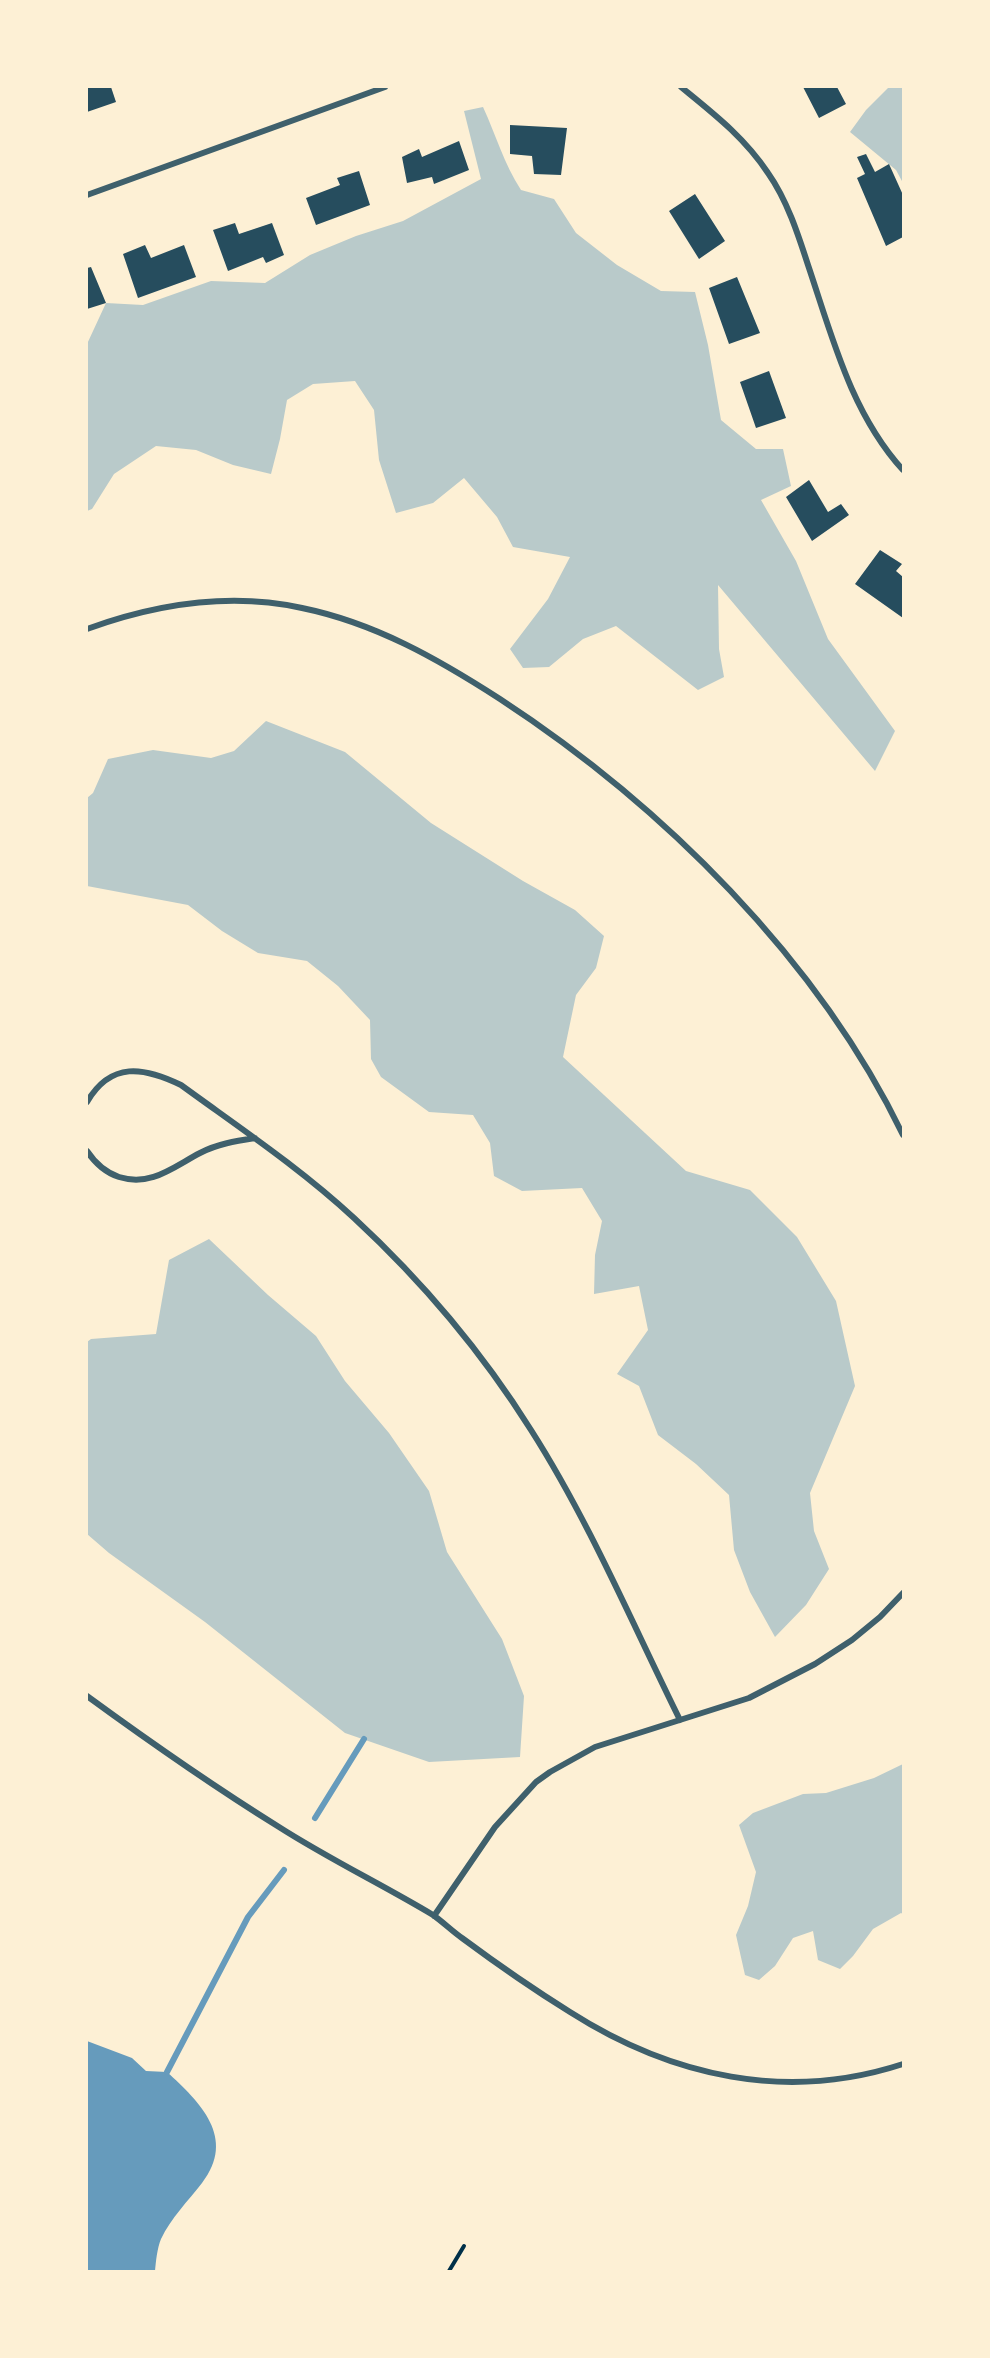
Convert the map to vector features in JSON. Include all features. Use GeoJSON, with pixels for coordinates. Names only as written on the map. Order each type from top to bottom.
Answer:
{"type":"FeatureCollection","features":[{"type":"Feature","properties":{"kind":"street"},"geometry":{"type":"LineString","coordinates":[[87,195],[385,87]]}},
{"type":"Feature","properties":{"kind":"street"},"geometry":{"type":"LineString","coordinates":[[681,87],[732,128],[769,174],[795,226],[842,367],[859,404],[887,452],[903,470]]}},
{"type":"Feature","properties":{"kind":"street"},"geometry":{"type":"LineString","coordinates":[[87,629],[159,607],[196,602],[234,600],[300,607],[352,621],[391,637],[464,676],[540,725],[583,757],[663,824],[735,896],[786,956],[828,1011],[885,1098],[903,1135]]}},
{"type":"Feature","properties":{"kind":"street"},"geometry":{"type":"LineString","coordinates":[[87,1102],[93,1092],[107,1079],[126,1071],[141,1070],[161,1075],[181,1085],[322,1189],[394,1257],[456,1325],[530,1428],[556,1472],[680,1720]]}},
{"type":"Feature","properties":{"kind":"street"},"geometry":{"type":"LineString","coordinates":[[87,1151],[94,1162],[110,1174],[139,1181],[163,1174],[201,1152],[255,1138]]}},
{"type":"Feature","properties":{"kind":"street"},"geometry":{"type":"LineString","coordinates":[[434,1916],[495,1827],[536,1782],[550,1772],[595,1747],[749,1698],[815,1664],[852,1640],[880,1617],[903,1593]]}},
{"type":"Feature","properties":{"kind":"street"},"geometry":{"type":"LineString","coordinates":[[87,1696],[181,1765],[281,1828],[434,1916],[460,1937],[579,2018],[657,2057],[693,2069],[732,2078],[791,2084],[831,2081],[872,2074],[903,2064]]}},
{"type":"Feature","properties":{"kind":"path"},"geometry":{"type":"LineString","coordinates":[[449,2271],[464,2246]]}},
{"type":"Feature","properties":{"kind":"shaded area"},"geometry":{"type":"Polygon","coordinates":[[[889,87],[903,87],[903,183],[896,170],[850,132],[866,110],[889,87]]]}},
{"type":"Feature","properties":{"kind":"shaded area"},"geometry":{"type":"Polygon","coordinates":[[[483,107],[505,160],[521,190],[554,199],[576,233],[617,265],[661,291],[695,292],[708,345],[721,420],[756,449],[783,449],[791,486],[761,500],[796,561],[828,639],[895,731],[875,771],[718,585],[719,649],[724,677],[698,690],[616,626],[583,639],[549,667],[523,668],[510,649],[548,599],[570,557],[513,547],[497,517],[464,478],[433,503],[396,513],[379,460],[374,410],[355,381],[313,384],[287,400],[271,474],[233,465],[196,450],[156,446],[114,474],[92,509],[87,511],[87,344],[106,303],[143,305],[211,281],[265,283],[310,255],[356,236],[403,221],[481,179],[464,111],[483,107]]]}},
{"type":"Feature","properties":{"kind":"shaded area"},"geometry":{"type":"Polygon","coordinates":[[[266,721],[345,752],[431,823],[523,881],[575,910],[604,936],[596,968],[576,995],[563,1057],[686,1171],[750,1190],[797,1237],[836,1301],[855,1386],[810,1493],[814,1531],[829,1569],[806,1605],[775,1637],[750,1592],[734,1550],[729,1495],[696,1464],[658,1435],[639,1386],[617,1374],[648,1330],[639,1286],[594,1294],[595,1255],[602,1221],[582,1188],[522,1191],[494,1176],[490,1143],[473,1115],[429,1112],[381,1077],[371,1059],[370,1020],[338,986],[307,961],[258,953],[222,931],[188,905],[87,886],[87,798],[93,793],[108,759],[153,750],[211,758],[234,751],[266,721]]]}},
{"type":"Feature","properties":{"kind":"shaded area"},"geometry":{"type":"Polygon","coordinates":[[[209,1239],[268,1295],[316,1336],[345,1381],[389,1433],[429,1491],[447,1552],[502,1639],[524,1696],[520,1757],[429,1762],[345,1733],[205,1622],[109,1553],[87,1534],[87,1342],[91,1339],[156,1334],[169,1260],[209,1239]]]}},
{"type":"Feature","properties":{"kind":"shaded area"},"geometry":{"type":"Polygon","coordinates":[[[903,1764],[903,1914],[873,1929],[840,1969],[818,1960],[813,1931],[793,1938],[775,1966],[759,1980],[745,1975],[736,1935],[748,1906],[756,1872],[739,1825],[753,1813],[803,1794],[826,1793],[874,1778],[903,1764]]]}},
{"type":"Feature","properties":{"kind":"water"},"geometry":{"type":"Polygon","coordinates":[[[87,2041],[132,2058],[146,2071],[167,2072],[202,2108],[215,2136],[216,2151],[212,2167],[165,2231],[159,2247],[155,2271],[87,2271],[87,2041]]]}},
{"type":"Feature","properties":{"kind":"building"},"geometry":{"type":"Polygon","coordinates":[[[87,87],[111,87],[116,102],[87,112],[87,87]]]}},
{"type":"Feature","properties":{"kind":"building"},"geometry":{"type":"Polygon","coordinates":[[[803,87],[837,87],[846,104],[819,118],[803,87]]]}},
{"type":"Feature","properties":{"kind":"building"},"geometry":{"type":"Polygon","coordinates":[[[510,125],[567,128],[561,175],[534,174],[532,156],[510,154],[510,125]]]}},
{"type":"Feature","properties":{"kind":"building"},"geometry":{"type":"Polygon","coordinates":[[[459,141],[469,170],[434,184],[432,177],[407,183],[402,157],[419,149],[422,157],[459,141]]]}},
{"type":"Feature","properties":{"kind":"building"},"geometry":{"type":"Polygon","coordinates":[[[866,154],[875,172],[889,164],[903,195],[903,237],[886,246],[857,178],[865,174],[857,157],[866,154]]]}},
{"type":"Feature","properties":{"kind":"building"},"geometry":{"type":"Polygon","coordinates":[[[359,171],[370,205],[316,225],[306,198],[340,185],[337,178],[359,171]]]}},
{"type":"Feature","properties":{"kind":"building"},"geometry":{"type":"Polygon","coordinates":[[[695,194],[725,241],[699,259],[669,211],[695,194]]]}},
{"type":"Feature","properties":{"kind":"building"},"geometry":{"type":"Polygon","coordinates":[[[235,223],[239,234],[272,223],[284,255],[266,263],[263,257],[228,271],[213,230],[235,223]]]}},
{"type":"Feature","properties":{"kind":"building"},"geometry":{"type":"Polygon","coordinates":[[[145,245],[151,258],[184,245],[196,277],[138,298],[123,254],[145,245]]]}},
{"type":"Feature","properties":{"kind":"building"},"geometry":{"type":"Polygon","coordinates":[[[91,267],[106,303],[87,309],[87,268],[91,267]]]}},
{"type":"Feature","properties":{"kind":"building"},"geometry":{"type":"Polygon","coordinates":[[[737,277],[760,333],[729,344],[709,288],[737,277]]]}},
{"type":"Feature","properties":{"kind":"building"},"geometry":{"type":"Polygon","coordinates":[[[769,371],[786,418],[756,428],[740,382],[769,371]]]}},
{"type":"Feature","properties":{"kind":"building"},"geometry":{"type":"Polygon","coordinates":[[[809,480],[828,512],[841,504],[849,515],[812,541],[786,497],[809,480]]]}},
{"type":"Feature","properties":{"kind":"building"},"geometry":{"type":"Polygon","coordinates":[[[880,550],[902,564],[896,571],[903,577],[903,618],[855,584],[880,550]]]}},
{"type":"Feature","properties":{"kind":"waterway"},"geometry":{"type":"LineString","coordinates":[[315,1818],[364,1739]]}},
{"type":"Feature","properties":{"kind":"waterway"},"geometry":{"type":"LineString","coordinates":[[167,2072],[248,1917],[284,1870]]}}]}
